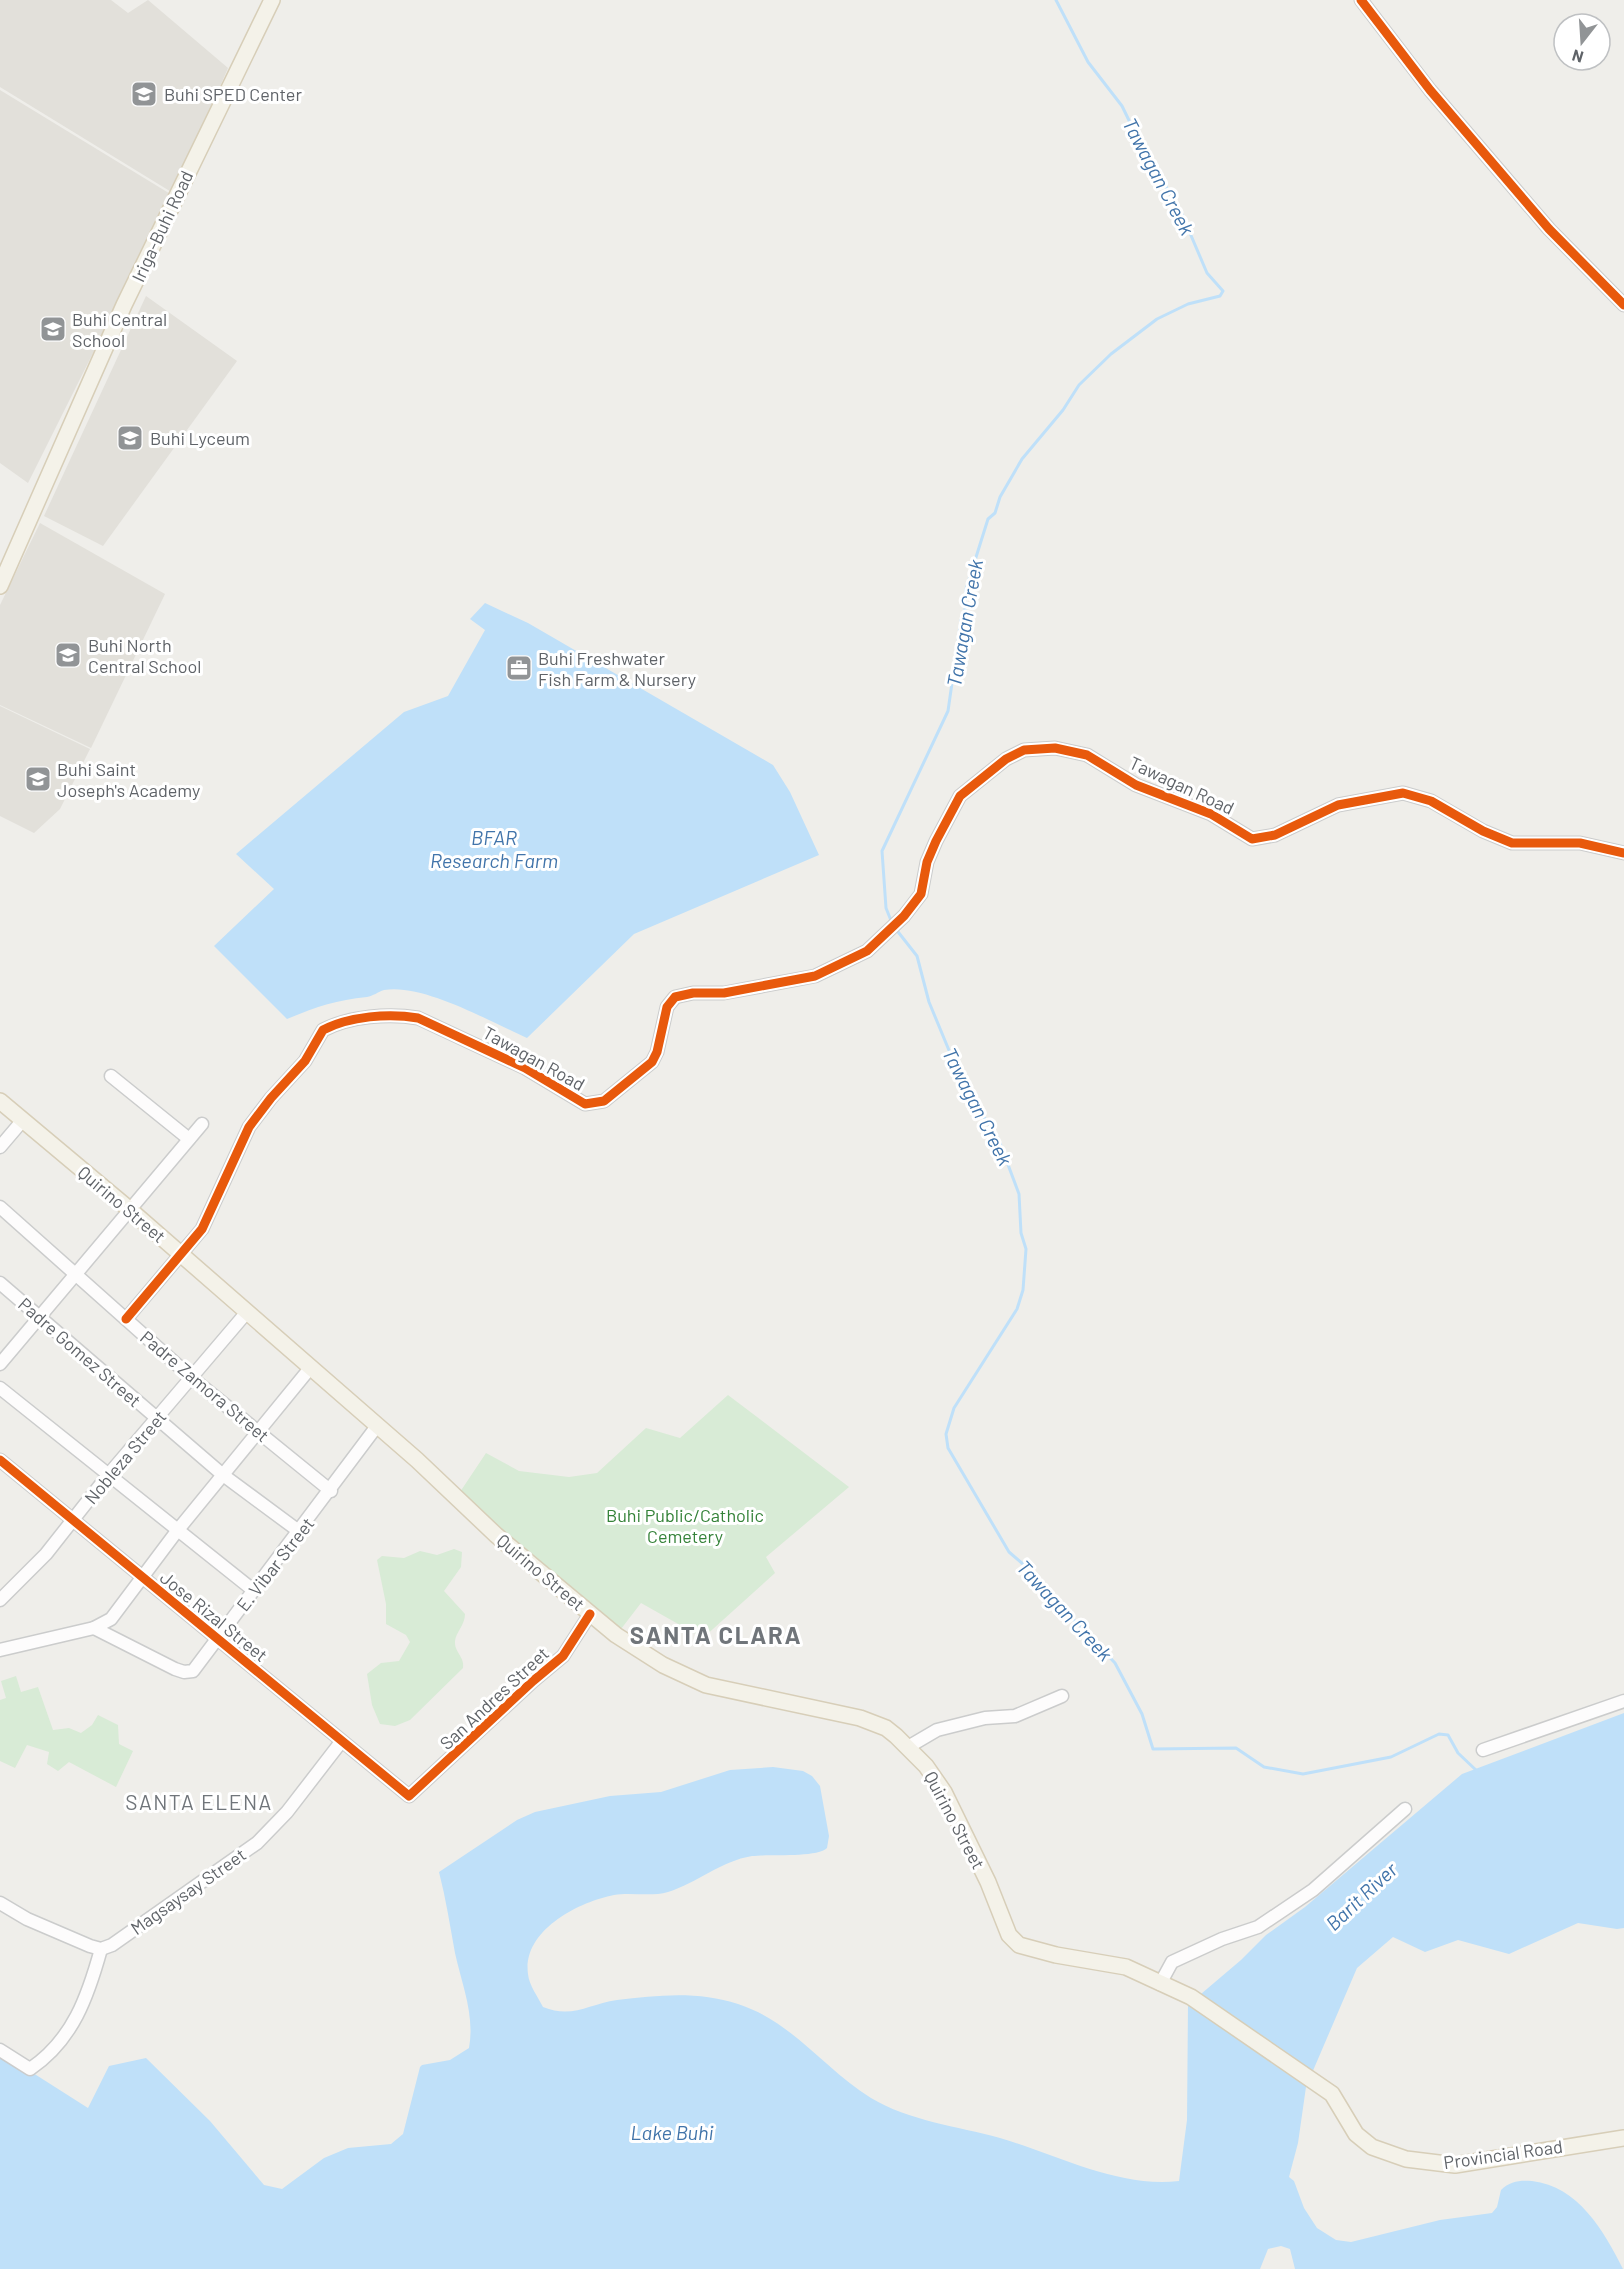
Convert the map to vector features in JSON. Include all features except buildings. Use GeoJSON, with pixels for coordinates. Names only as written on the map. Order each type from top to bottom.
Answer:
{"type":"FeatureCollection","features":[{"type":"Feature","properties":{"kind":"main road","name":"Iriga-Buhi Road"},"geometry":{"type":"LineString","coordinates":[[0,586],[124,305],[272,0]]}},
{"type":"Feature","properties":{"kind":"main road","name":"Quirino Street"},"geometry":{"type":"LineString","coordinates":[[0,1101],[311,1366],[496,1535],[590,1614],[643,1653],[693,1680],[760,1699],[860,1718],[885,1728],[908,1747],[926,1766],[944,1792],[988,1882],[1009,1935],[1019,1945],[1056,1955],[1126,1967],[1191,1997]]}},
{"type":"Feature","properties":{"kind":"main road","name":"Provincial Road"},"geometry":{"type":"LineString","coordinates":[[1191,1997],[1312,2078],[1332,2094],[1363,2141],[1384,2153],[1422,2162],[1455,2165],[1624,2138]]}},
{"type":"Feature","properties":{"kind":"street"},"geometry":{"type":"LineString","coordinates":[[1361,0],[1430,90],[1549,229],[1624,304]]}},
{"type":"Feature","properties":{"kind":"street","name":"Tawagan Road"},"geometry":{"type":"LineString","coordinates":[[126,1319],[182,1255],[202,1228],[249,1127],[265,1105],[305,1061],[318,1034],[332,1025],[372,1018],[405,1016],[418,1018],[525,1068],[585,1104],[592,1105],[604,1101],[651,1062],[657,1052],[667,1007],[675,997],[693,993],[724,993],[821,974],[867,951],[904,916],[921,894],[927,862],[960,796],[1006,759],[1030,748],[1055,748],[1087,755],[1136,785],[1211,814],[1252,839],[1275,835],[1338,805],[1403,793],[1431,801],[1483,831],[1512,843],[1580,843],[1624,853]]}},
{"type":"Feature","properties":{"kind":"street"},"geometry":{"type":"LineString","coordinates":[[111,1076],[189,1139]]}},
{"type":"Feature","properties":{"kind":"street"},"geometry":{"type":"LineString","coordinates":[[0,1147],[23,1120]]}},
{"type":"Feature","properties":{"kind":"street"},"geometry":{"type":"LineString","coordinates":[[0,1364],[202,1124]]}},
{"type":"Feature","properties":{"kind":"street","name":"Padre Zamora Street"},"geometry":{"type":"LineString","coordinates":[[0,1207],[192,1378],[331,1491]]}},
{"type":"Feature","properties":{"kind":"street","name":"Padre Gomez Street"},"geometry":{"type":"LineString","coordinates":[[0,1283],[223,1475],[300,1533]]}},
{"type":"Feature","properties":{"kind":"street","name":"Nobleza Street"},"geometry":{"type":"LineString","coordinates":[[0,1600],[30,1573],[109,1474],[247,1312]]}},
{"type":"Feature","properties":{"kind":"street"},"geometry":{"type":"LineString","coordinates":[[0,1650],[94,1628],[103,1625],[120,1611],[141,1577],[311,1366]]}},
{"type":"Feature","properties":{"kind":"street"},"geometry":{"type":"LineString","coordinates":[[0,1388],[253,1590]]}},
{"type":"Feature","properties":{"kind":"street","name":"E. Vibar Street"},"geometry":{"type":"LineString","coordinates":[[94,1628],[128,1648],[184,1672],[193,1671],[253,1590],[300,1533],[378,1426]]}},
{"type":"Feature","properties":{"kind":"street","name":"Jose Rizal Street"},"geometry":{"type":"LineString","coordinates":[[0,1461],[74,1519],[141,1577],[409,1796]]}},
{"type":"Feature","properties":{"kind":"street","name":"San Andres Street"},"geometry":{"type":"LineString","coordinates":[[409,1796],[446,1764],[533,1680],[564,1656],[590,1614]]}},
{"type":"Feature","properties":{"kind":"street"},"geometry":{"type":"LineString","coordinates":[[908,1747],[937,1730],[985,1718],[1015,1716],[1062,1696]]}},
{"type":"Feature","properties":{"kind":"street"},"geometry":{"type":"LineString","coordinates":[[1484,1750],[1624,1701]]}},
{"type":"Feature","properties":{"kind":"street","name":"Magsaysay Street"},"geometry":{"type":"LineString","coordinates":[[101,1949],[112,1945],[257,1844],[287,1812],[341,1742]]}},
{"type":"Feature","properties":{"kind":"street"},"geometry":{"type":"LineString","coordinates":[[1160,1984],[1172,1962],[1222,1939],[1258,1927],[1313,1890],[1405,1809]]}},
{"type":"Feature","properties":{"kind":"street"},"geometry":{"type":"LineString","coordinates":[[0,1903],[27,1918],[101,1949],[86,2001],[72,2027],[45,2059],[30,2069],[0,2050]]}},
{"type":"Feature","properties":{"kind":"shaded area","name":"Buhi SPED Center"},"geometry":{"type":"Polygon","coordinates":[[[0,0],[111,0],[128,13],[148,0],[228,68],[173,193],[0,87],[0,0]]]}},
{"type":"Feature","properties":{"kind":"shaded area","name":"Buhi Central School"},"geometry":{"type":"Polygon","coordinates":[[[0,90],[172,195],[28,483],[0,463],[0,90]]]}},
{"type":"Feature","properties":{"kind":"shaded area","name":"Buhi Lyceum"},"geometry":{"type":"Polygon","coordinates":[[[146,296],[237,361],[103,546],[44,516],[146,296]]]}},
{"type":"Feature","properties":{"kind":"shaded area","name":"Buhi North Central School"},"geometry":{"type":"Polygon","coordinates":[[[40,523],[165,594],[91,748],[0,705],[0,605],[40,523]]]}},
{"type":"Feature","properties":{"kind":"shaded area","name":"Buhi Saint Joseph's Academy"},"geometry":{"type":"Polygon","coordinates":[[[0,706],[90,749],[60,809],[34,833],[0,816],[0,706]]]}},
{"type":"Feature","properties":{"kind":"green space","name":"Buhi Public/Catholic Cemetery"},"geometry":{"type":"Polygon","coordinates":[[[728,1395],[849,1487],[766,1557],[775,1573],[703,1638],[641,1603],[621,1629],[531,1560],[458,1495],[486,1453],[519,1471],[569,1477],[597,1473],[646,1428],[680,1438],[728,1395]]]}},
{"type":"Feature","properties":{"kind":"green space"},"geometry":{"type":"Polygon","coordinates":[[[454,1549],[462,1552],[461,1567],[444,1591],[465,1614],[464,1622],[455,1641],[463,1668],[410,1720],[395,1726],[380,1724],[372,1705],[367,1674],[381,1663],[399,1661],[410,1642],[406,1635],[386,1624],[386,1604],[377,1560],[382,1556],[404,1558],[420,1551],[437,1555],[454,1549]]]}},
{"type":"Feature","properties":{"kind":"green space"},"geometry":{"type":"Polygon","coordinates":[[[16,1676],[21,1692],[38,1687],[53,1730],[69,1728],[81,1733],[92,1725],[98,1715],[118,1725],[119,1744],[133,1751],[116,1787],[69,1762],[58,1771],[47,1764],[49,1752],[27,1745],[15,1768],[0,1761],[0,1700],[6,1698],[1,1681],[16,1676]]]}},
{"type":"Feature","properties":{"kind":"water","name":"BFAR Research Farm"},"geometry":{"type":"Polygon","coordinates":[[[485,603],[528,623],[773,765],[790,792],[819,855],[634,934],[527,1038],[457,1005],[418,992],[400,989],[384,990],[369,996],[336,1002],[287,1019],[214,946],[274,889],[236,854],[404,712],[448,696],[485,630],[470,619],[485,603]]]}},
{"type":"Feature","properties":{"kind":"water","name":"Lake Buhi"},"geometry":{"type":"Polygon","coordinates":[[[1624,1713],[1624,1928],[1578,1923],[1509,1954],[1458,1940],[1425,1952],[1393,1937],[1357,1968],[1306,2087],[1298,2143],[1289,2177],[1294,2181],[1304,2208],[1317,2228],[1336,2240],[1351,2242],[1440,2220],[1492,2213],[1497,2207],[1501,2190],[1515,2182],[1532,2181],[1548,2185],[1576,2201],[1588,2213],[1607,2240],[1623,2269],[1295,2269],[1290,2249],[1281,2246],[1268,2249],[1260,2269],[0,2269],[0,2052],[88,2108],[109,2066],[146,2058],[210,2121],[264,2185],[282,2189],[324,2158],[348,2148],[391,2144],[403,2134],[420,2067],[450,2060],[469,2048],[469,2012],[439,1872],[517,1820],[535,1812],[610,1796],[661,1792],[730,1770],[773,1767],[803,1771],[812,1776],[820,1786],[829,1836],[827,1848],[813,1853],[752,1856],[730,1862],[668,1892],[614,1895],[585,1904],[569,1912],[543,1932],[528,1959],[529,1978],[543,2007],[563,2012],[617,2000],[663,1996],[708,1997],[738,2004],[775,2022],[854,2086],[886,2106],[934,2122],[1000,2138],[1111,2175],[1133,2180],[1179,2181],[1187,2120],[1188,2005],[1241,1960],[1266,1935],[1305,1907],[1462,1774],[1624,1713]]]}},
{"type":"Feature","properties":{"kind":"waterway","name":"Tawagan Creek"},"geometry":{"type":"LineString","coordinates":[[892,923],[886,908],[882,851],[948,711],[961,620],[965,611],[966,589],[988,519],[995,513],[1000,497],[1022,459],[1063,410],[1079,385],[1111,354],[1157,319],[1188,304],[1220,296],[1223,291],[1207,273],[1181,212],[1139,141],[1122,106],[1088,62],[1056,0]]}},
{"type":"Feature","properties":{"kind":"waterway","name":"Tawagan Creek"},"geometry":{"type":"LineString","coordinates":[[895,928],[917,956],[929,1002],[965,1089],[998,1138],[1019,1194],[1021,1233],[1026,1249],[1023,1290],[1017,1309],[954,1408],[946,1434],[948,1448],[1009,1552],[1039,1578],[1049,1600],[1069,1615],[1115,1663],[1142,1714],[1153,1749],[1236,1748],[1264,1767],[1303,1774],[1391,1757],[1439,1734],[1448,1735],[1458,1753],[1477,1771]]}},
{"type":"Feature","properties":{"kind":"cycle path"},"geometry":{"type":"LineString","coordinates":[[1361,0],[1430,90],[1549,229],[1624,305]]}},
{"type":"Feature","properties":{"kind":"cycle path"},"geometry":{"type":"LineString","coordinates":[[126,1319],[202,1229],[249,1127],[271,1098],[305,1061],[323,1030],[334,1025],[370,1017],[418,1018],[525,1068],[585,1104],[604,1101],[652,1062],[657,1052],[667,1007],[675,997],[693,993],[724,993],[815,976],[867,951],[904,916],[921,894],[927,862],[960,796],[1006,759],[1024,750],[1055,748],[1087,755],[1136,785],[1211,814],[1252,839],[1275,835],[1338,805],[1403,793],[1431,801],[1483,831],[1512,843],[1580,843],[1624,853]]}},
{"type":"Feature","properties":{"kind":"cycle path"},"geometry":{"type":"LineString","coordinates":[[0,1460],[409,1796],[563,1656],[590,1614]]}},
{"type":"Feature","properties":{"kind":"place","name":"Buhi SPED Center"},"geometry":{"type":"Point","coordinates":[144,94]}},
{"type":"Feature","properties":{"kind":"place","name":"Buhi Central School"},"geometry":{"type":"Point","coordinates":[53,329]}},
{"type":"Feature","properties":{"kind":"place","name":"Buhi Lyceum"},"geometry":{"type":"Point","coordinates":[130,438]}},
{"type":"Feature","properties":{"kind":"place","name":"Buhi North Central School"},"geometry":{"type":"Point","coordinates":[68,655]}},
{"type":"Feature","properties":{"kind":"place","name":"Buhi Freshwater Fish Farm & Nursery"},"geometry":{"type":"Point","coordinates":[519,668]}},
{"type":"Feature","properties":{"kind":"place","name":"Buhi Saint Joseph's Academy"},"geometry":{"type":"Point","coordinates":[38,779]}},
{"type":"Feature","properties":{"kind":"district","name":"SANTA CLARA"},"geometry":{"type":"Point","coordinates":[716,1634]}},
{"type":"Feature","properties":{"kind":"district","name":"SANTA ELENA"},"geometry":{"type":"Point","coordinates":[199,1801]}},
{"type":"Feature","properties":{"kind":"water label","name":"Barit River"},"geometry":{"type":"Point","coordinates":[1361,1896]}}]}
